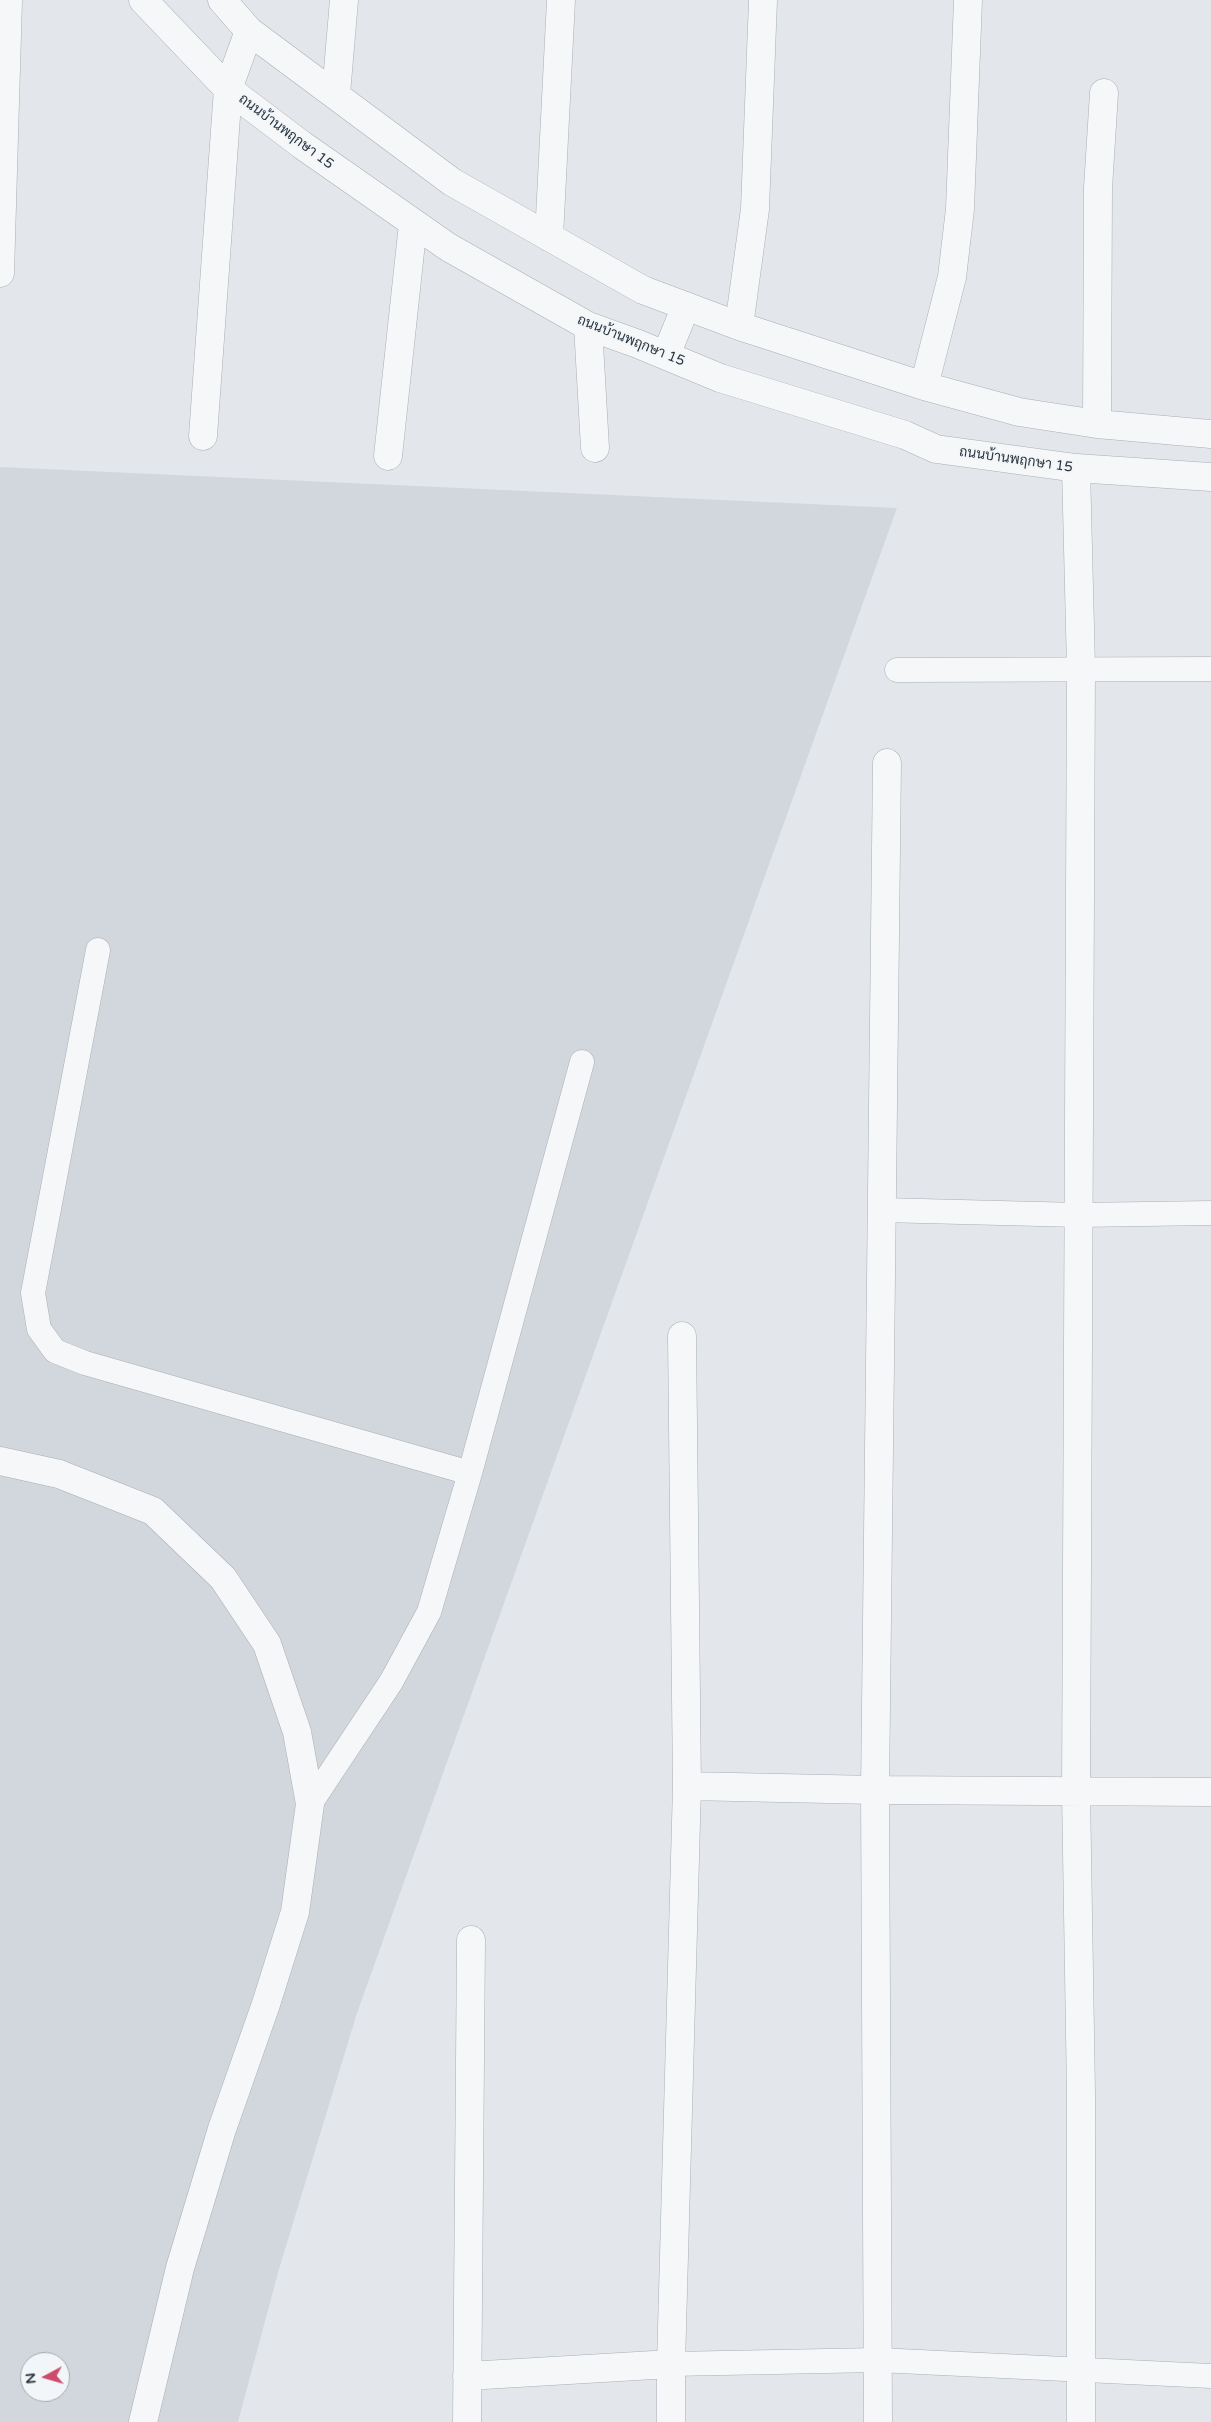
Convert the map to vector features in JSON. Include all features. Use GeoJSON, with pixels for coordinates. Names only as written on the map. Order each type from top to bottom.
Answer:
{"type":"FeatureCollection","features":[{"type":"Feature","properties":{"kind":"street"},"geometry":{"type":"LineString","coordinates":[[0,272],[8,0]]}},
{"type":"Feature","properties":{"kind":"street","name":"ถนนบ้านพฤกษา 15"},"geometry":{"type":"LineString","coordinates":[[143,0],[228,89],[302,145],[413,224],[501,278],[588,326],[666,355],[720,378],[904,435],[936,449],[1076,468],[1211,476]]}},
{"type":"Feature","properties":{"kind":"street"},"geometry":{"type":"LineString","coordinates":[[222,0],[249,31],[452,182],[643,290],[738,326],[924,386],[1019,412],[1097,424],[1211,434]]}},
{"type":"Feature","properties":{"kind":"street"},"geometry":{"type":"LineString","coordinates":[[336,94],[344,0]]}},
{"type":"Feature","properties":{"kind":"street"},"geometry":{"type":"LineString","coordinates":[[549,237],[561,0]]}},
{"type":"Feature","properties":{"kind":"street"},"geometry":{"type":"LineString","coordinates":[[738,326],[755,209],[763,0]]}},
{"type":"Feature","properties":{"kind":"street"},"geometry":{"type":"LineString","coordinates":[[924,386],[952,277],[960,209],[968,0]]}},
{"type":"Feature","properties":{"kind":"street"},"geometry":{"type":"LineString","coordinates":[[202,436],[228,89],[249,31]]}},
{"type":"Feature","properties":{"kind":"street"},"geometry":{"type":"LineString","coordinates":[[1097,424],[1098,188],[1104,93]]}},
{"type":"Feature","properties":{"kind":"street"},"geometry":{"type":"LineString","coordinates":[[388,456],[413,224]]}},
{"type":"Feature","properties":{"kind":"street"},"geometry":{"type":"LineString","coordinates":[[666,355],[686,306]]}},
{"type":"Feature","properties":{"kind":"street"},"geometry":{"type":"LineString","coordinates":[[588,326],[595,448]]}},
{"type":"Feature","properties":{"kind":"street"},"geometry":{"type":"LineString","coordinates":[[1076,468],[1081,668],[1076,1791],[1081,2094],[1081,2422]]}},
{"type":"Feature","properties":{"kind":"street"},"geometry":{"type":"LineString","coordinates":[[878,2422],[875,1790],[887,763]]}},
{"type":"Feature","properties":{"kind":"street"},"geometry":{"type":"LineString","coordinates":[[671,2422],[671,2364],[688,1786],[682,1336]]}},
{"type":"Feature","properties":{"kind":"street"},"geometry":{"type":"LineString","coordinates":[[0,1461],[59,1474],[153,1511],[223,1578],[267,1644],[297,1732],[310,1804],[295,1912],[266,2004],[222,2129],[180,2268],[144,2422]]}},
{"type":"Feature","properties":{"kind":"street"},"geometry":{"type":"LineString","coordinates":[[688,1786],[875,1790],[1211,1792]]}},
{"type":"Feature","properties":{"kind":"street"},"geometry":{"type":"LineString","coordinates":[[467,2422],[471,1940]]}},
{"type":"Feature","properties":{"kind":"street"},"geometry":{"type":"LineString","coordinates":[[467,2376],[671,2364]]}},
{"type":"Feature","properties":{"kind":"lane"},"geometry":{"type":"LineString","coordinates":[[897,670],[1211,669]]}},
{"type":"Feature","properties":{"kind":"lane"},"geometry":{"type":"LineString","coordinates":[[98,950],[33,1293],[38,1329],[55,1351],[85,1364],[470,1473]]}},
{"type":"Feature","properties":{"kind":"lane"},"geometry":{"type":"LineString","coordinates":[[310,1804],[391,1682],[429,1612],[470,1473],[582,1062]]}},
{"type":"Feature","properties":{"kind":"lane"},"geometry":{"type":"LineString","coordinates":[[882,1210],[1079,1215],[1211,1213]]}},
{"type":"Feature","properties":{"kind":"lane"},"geometry":{"type":"LineString","coordinates":[[671,2364],[878,2360],[1211,2376]]}},
{"type":"Feature","properties":{"kind":"shaded area"},"geometry":{"type":"Polygon","coordinates":[[[0,467],[897,508],[357,2013],[279,2269],[238,2422],[0,2422],[0,467]]]}}]}
